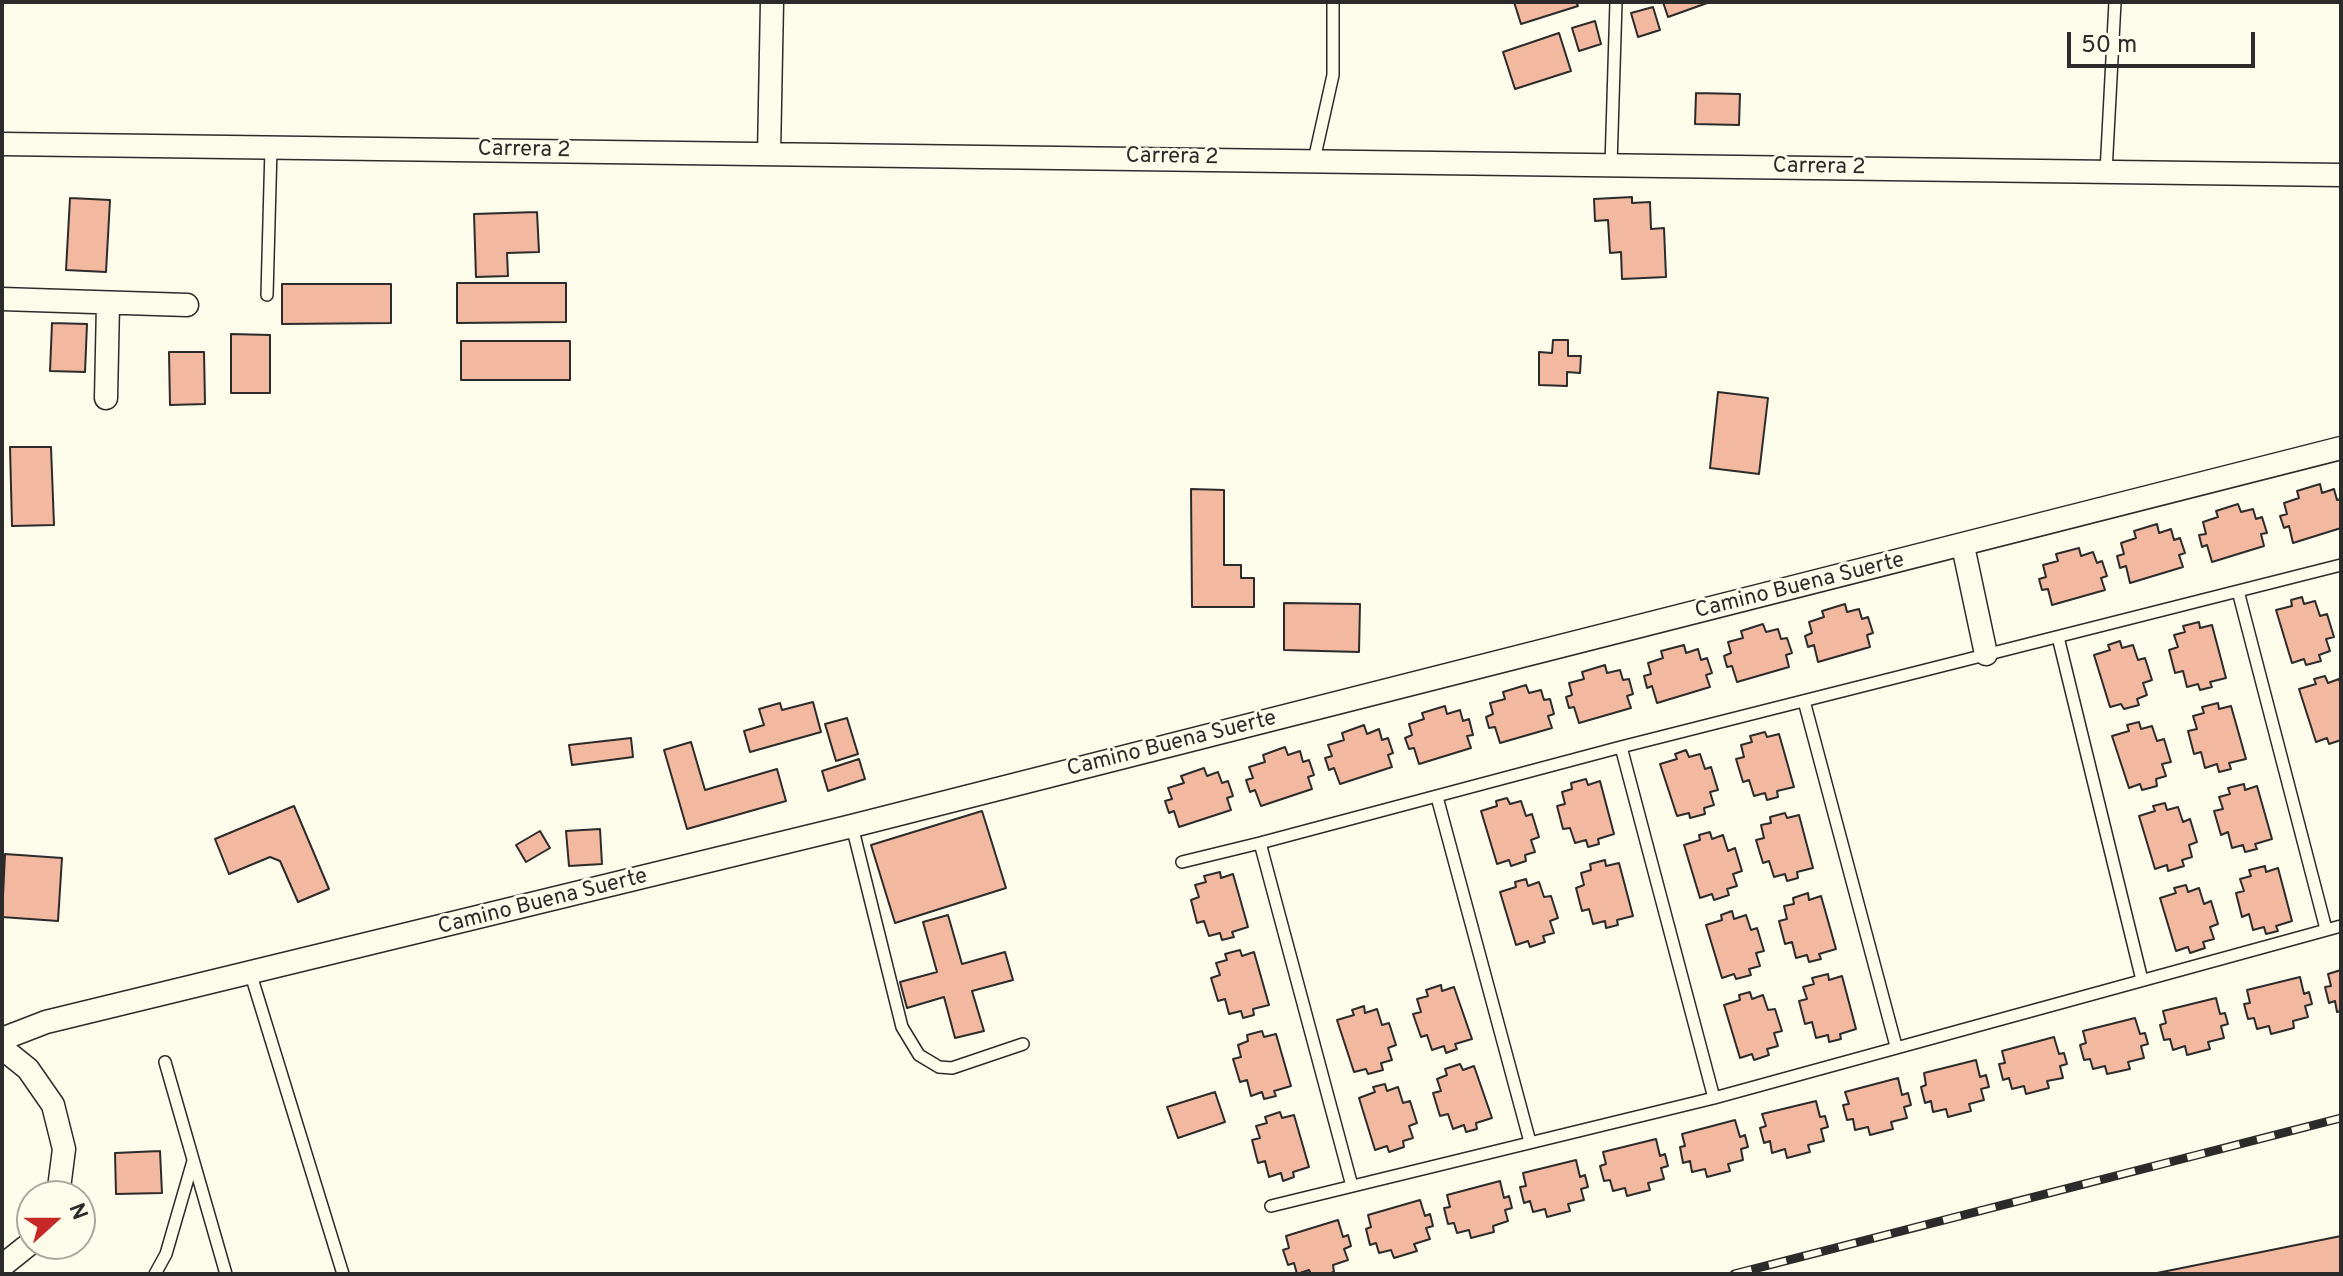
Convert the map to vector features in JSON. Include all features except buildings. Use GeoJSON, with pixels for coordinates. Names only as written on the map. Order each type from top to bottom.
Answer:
{"type":"FeatureCollection","features":[{"type":"Feature","properties":{"kind":"street"},"geometry":{"type":"LineString","coordinates":[[769,154],[772,2]]}},
{"type":"Feature","properties":{"kind":"street","name":"Carrera 2"},"geometry":{"type":"LineString","coordinates":[[2,144],[2341,175]]}},
{"type":"Feature","properties":{"kind":"street"},"geometry":{"type":"LineString","coordinates":[[2,299],[187,305]]}},
{"type":"Feature","properties":{"kind":"street"},"geometry":{"type":"LineString","coordinates":[[106,398],[108,304]]}},
{"type":"Feature","properties":{"kind":"street","name":"Camino Buena Suerte"},"geometry":{"type":"LineString","coordinates":[[2,1039],[46,1022],[251,975],[852,826],[2341,448]]}},
{"type":"Feature","properties":{"kind":"street"},"geometry":{"type":"LineString","coordinates":[[1963,546],[1986,654]]}},
{"type":"Feature","properties":{"kind":"street"},"geometry":{"type":"LineString","coordinates":[[2,1048],[28,1069],[53,1105],[64,1149],[60,1180]]}},
{"type":"Feature","properties":{"kind":"lane"},"geometry":{"type":"LineString","coordinates":[[1314,160],[1333,75],[1333,2]]}},
{"type":"Feature","properties":{"kind":"lane"},"geometry":{"type":"LineString","coordinates":[[1611,165],[1616,2]]}},
{"type":"Feature","properties":{"kind":"lane"},"geometry":{"type":"LineString","coordinates":[[2106,172],[2115,2]]}},
{"type":"Feature","properties":{"kind":"lane"},"geometry":{"type":"LineString","coordinates":[[267,295],[271,148]]}},
{"type":"Feature","properties":{"kind":"lane"},"geometry":{"type":"LineString","coordinates":[[1182,862],[1621,747],[2341,565]]}},
{"type":"Feature","properties":{"kind":"lane"},"geometry":{"type":"LineString","coordinates":[[2238,591],[2326,929]]}},
{"type":"Feature","properties":{"kind":"lane"},"geometry":{"type":"LineString","coordinates":[[2058,637],[2142,980]]}},
{"type":"Feature","properties":{"kind":"lane"},"geometry":{"type":"LineString","coordinates":[[1804,701],[1896,1046]]}},
{"type":"Feature","properties":{"kind":"lane"},"geometry":{"type":"LineString","coordinates":[[1621,747],[1714,1098]]}},
{"type":"Feature","properties":{"kind":"lane"},"geometry":{"type":"LineString","coordinates":[[1437,797],[1530,1142]]}},
{"type":"Feature","properties":{"kind":"lane"},"geometry":{"type":"LineString","coordinates":[[852,826],[902,1027],[919,1055],[939,1067],[952,1068],[1023,1044]]}},
{"type":"Feature","properties":{"kind":"lane"},"geometry":{"type":"LineString","coordinates":[[1260,843],[1352,1186]]}},
{"type":"Feature","properties":{"kind":"lane"},"geometry":{"type":"LineString","coordinates":[[1271,1206],[1714,1098],[2341,926]]}},
{"type":"Feature","properties":{"kind":"lane"},"geometry":{"type":"LineString","coordinates":[[251,975],[343,1274]]}},
{"type":"Feature","properties":{"kind":"lane"},"geometry":{"type":"LineString","coordinates":[[165,1062],[226,1274]]}},
{"type":"Feature","properties":{"kind":"lane"},"geometry":{"type":"LineString","coordinates":[[155,1274],[166,1254],[193,1161]]}},
{"type":"Feature","properties":{"kind":"railway"},"geometry":{"type":"LineString","coordinates":[[1734,1274],[2341,1118]]}}]}
